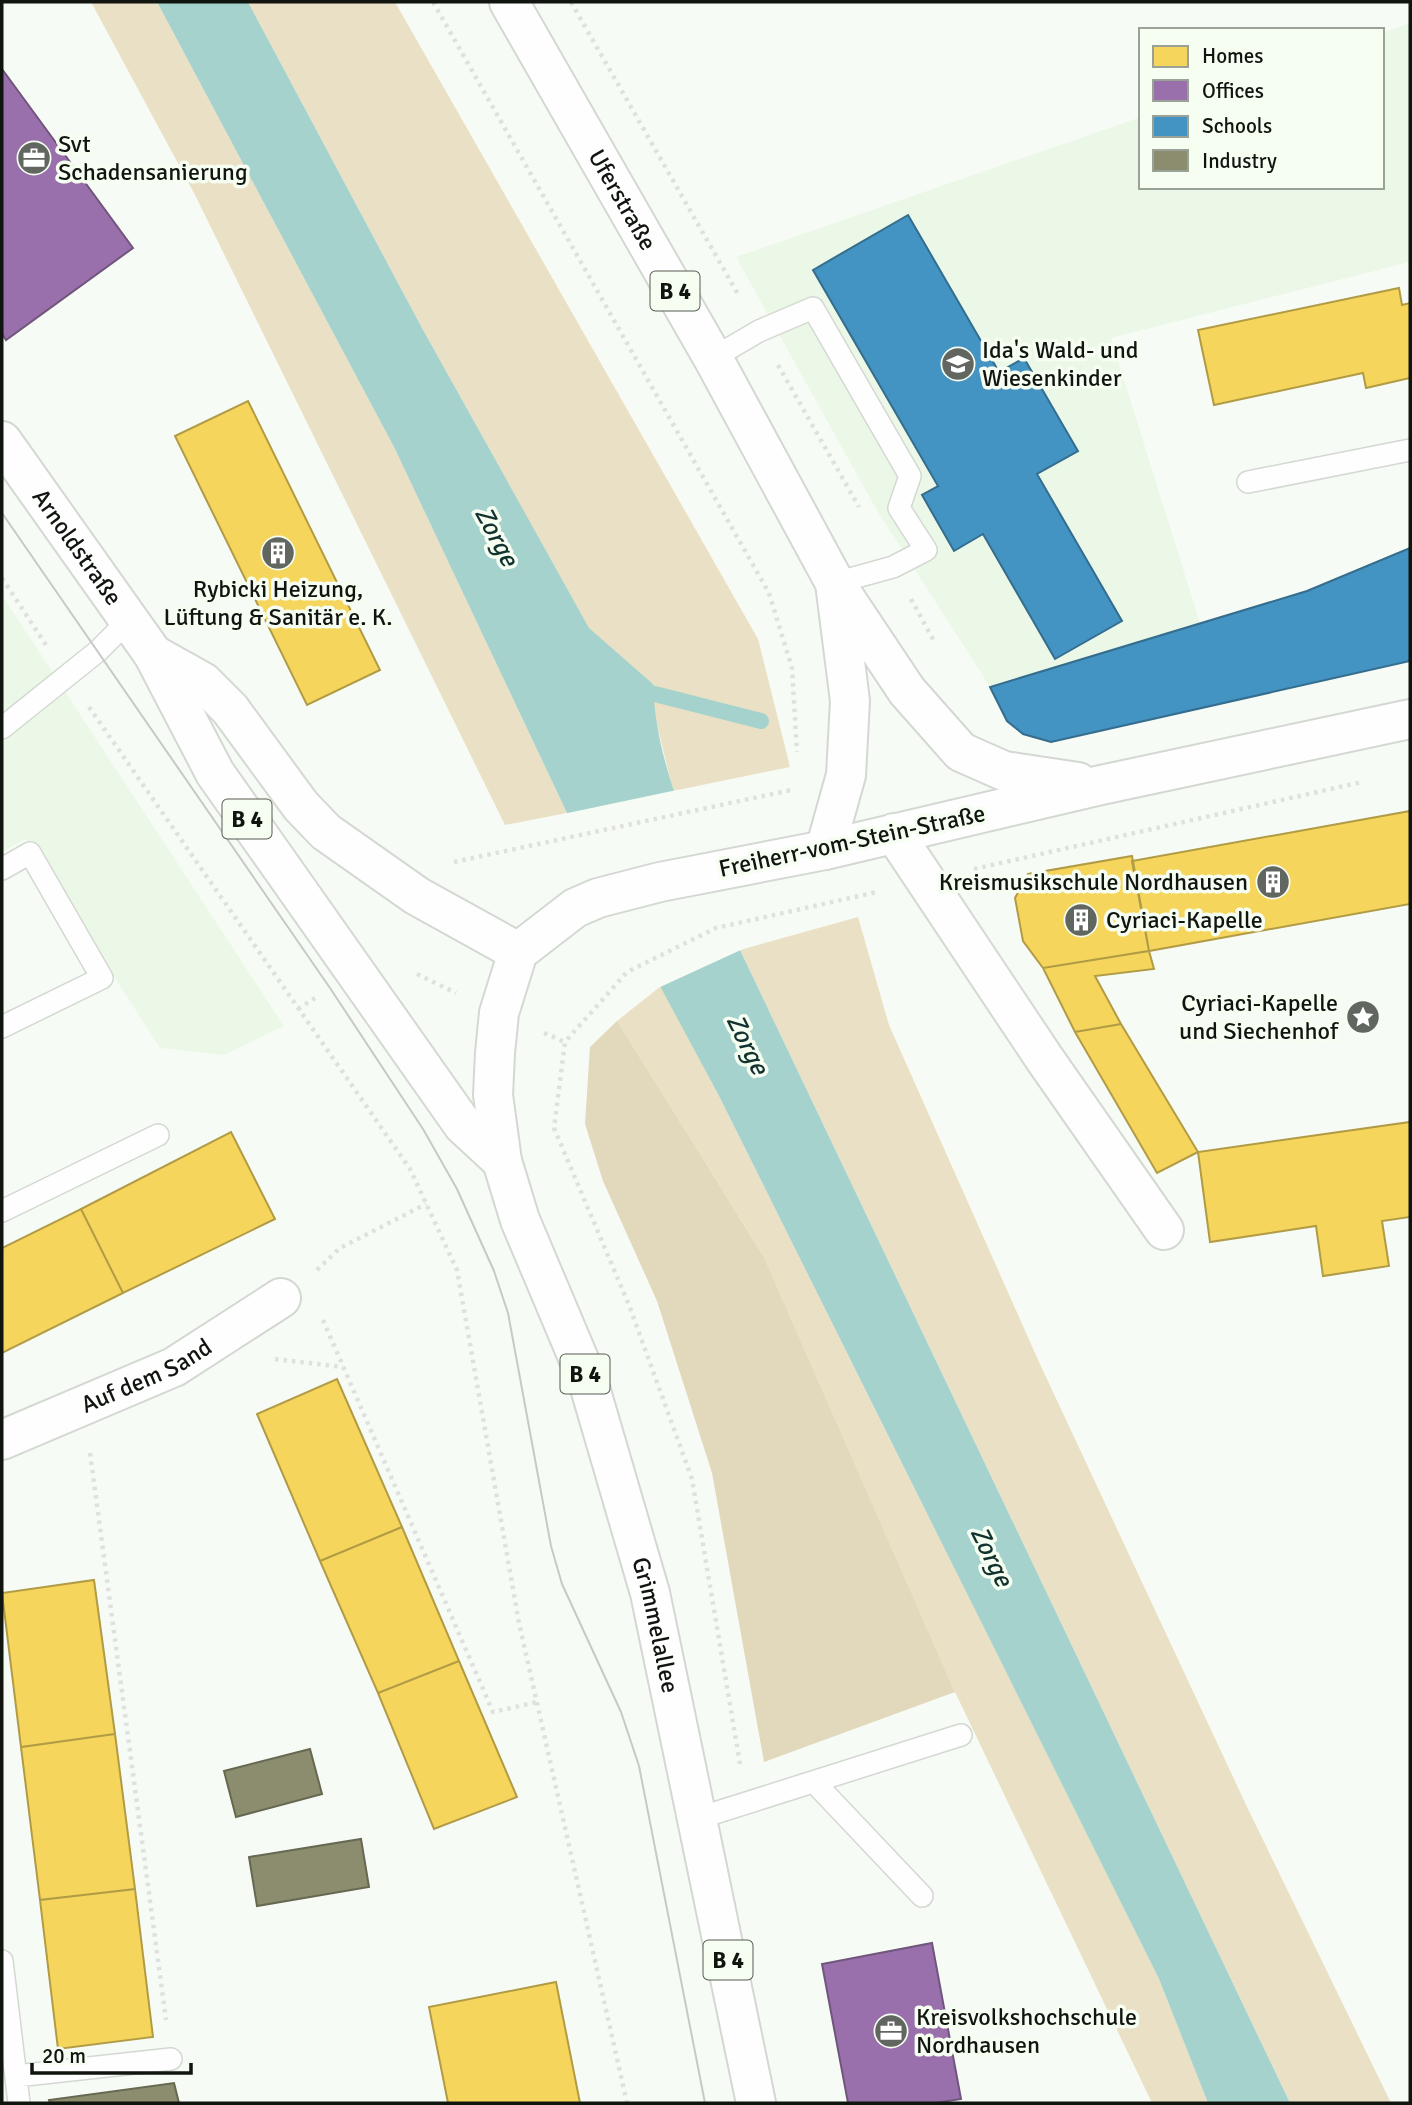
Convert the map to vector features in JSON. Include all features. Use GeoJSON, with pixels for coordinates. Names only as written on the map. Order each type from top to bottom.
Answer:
{"type":"FeatureCollection","features":[{"type":"Feature","properties":{"kind":"main road","name":"Uferstraße"},"geometry":{"type":"LineString","coordinates":[[509,2],[713,358],[835,583],[907,691],[961,752],[1004,771],[1101,785]]}},
{"type":"Feature","properties":{"kind":"main road","name":"Arnoldstraße"},"geometry":{"type":"LineString","coordinates":[[2,441],[153,654]]}},
{"type":"Feature","properties":{"kind":"main road","name":"B 4"},"geometry":{"type":"LineString","coordinates":[[825,850],[846,775],[850,701],[835,583]]}},
{"type":"Feature","properties":{"kind":"main road","name":"B 4"},"geometry":{"type":"LineString","coordinates":[[153,654],[215,773],[463,1125],[502,1161]]}},
{"type":"Feature","properties":{"kind":"main road"},"geometry":{"type":"LineString","coordinates":[[153,654],[203,682],[230,709],[301,806],[326,832],[417,897],[518,952]]}},
{"type":"Feature","properties":{"kind":"main road","name":"Freiherr-vom-Stein-Straße"},"geometry":{"type":"LineString","coordinates":[[518,952],[575,908],[598,898],[660,881],[825,850],[1101,785],[1410,719]]}},
{"type":"Feature","properties":{"kind":"main road"},"geometry":{"type":"LineString","coordinates":[[894,833],[1164,1230]]}},
{"type":"Feature","properties":{"kind":"main road","name":"B 4"},"geometry":{"type":"LineString","coordinates":[[502,1161],[493,1095],[495,1053],[499,1013],[518,952]]}},
{"type":"Feature","properties":{"kind":"main road","name":"Grimmelallee"},"geometry":{"type":"LineString","coordinates":[[502,1161],[520,1220],[588,1381],[650,1592],[757,2103]]}},
{"type":"Feature","properties":{"kind":"main road","name":"Auf dem Sand"},"geometry":{"type":"LineString","coordinates":[[2,1440],[174,1367],[281,1298]]}},
{"type":"Feature","properties":{"kind":"lane"},"geometry":{"type":"LineString","coordinates":[[713,358],[759,331],[813,308],[910,476],[899,508],[926,550],[893,566],[835,583]]}},
{"type":"Feature","properties":{"kind":"lane"},"geometry":{"type":"LineString","coordinates":[[1248,482],[1410,450]]}},
{"type":"Feature","properties":{"kind":"lane"},"geometry":{"type":"LineString","coordinates":[[2,728],[98,650],[129,620]]}},
{"type":"Feature","properties":{"kind":"lane"},"geometry":{"type":"LineString","coordinates":[[2,869],[30,853],[102,978],[2,1027]]}},
{"type":"Feature","properties":{"kind":"lane"},"geometry":{"type":"LineString","coordinates":[[2,1211],[158,1135]]}},
{"type":"Feature","properties":{"kind":"lane"},"geometry":{"type":"LineString","coordinates":[[699,1818],[961,1735]]}},
{"type":"Feature","properties":{"kind":"lane"},"geometry":{"type":"LineString","coordinates":[[814,1782],[922,1896]]}},
{"type":"Feature","properties":{"kind":"lane"},"geometry":{"type":"LineString","coordinates":[[2,1961],[19,2103]]}},
{"type":"Feature","properties":{"kind":"lane"},"geometry":{"type":"LineString","coordinates":[[16,2076],[171,2059]]}},
{"type":"Feature","properties":{"kind":"path"},"geometry":{"type":"LineString","coordinates":[[433,2],[769,593],[792,668],[797,757]]}},
{"type":"Feature","properties":{"kind":"path"},"geometry":{"type":"LineString","coordinates":[[571,2],[940,650]]}},
{"type":"Feature","properties":{"kind":"path"},"geometry":{"type":"LineString","coordinates":[[2,578],[410,1168],[457,1270],[519,1623],[627,2103]]}},
{"type":"Feature","properties":{"kind":"path"},"geometry":{"type":"LineString","coordinates":[[747,1803],[692,1479],[629,1306],[554,1128],[565,1042],[627,972],[716,928],[1370,780]]}},
{"type":"Feature","properties":{"kind":"path"},"geometry":{"type":"LineString","coordinates":[[452,862],[801,788]]}},
{"type":"Feature","properties":{"kind":"path"},"geometry":{"type":"LineString","coordinates":[[281,1298],[306,1280],[340,1248],[426,1204]]}},
{"type":"Feature","properties":{"kind":"path"},"geometry":{"type":"LineString","coordinates":[[322,1317],[493,1712],[537,1702]]}},
{"type":"Feature","properties":{"kind":"path"},"geometry":{"type":"LineString","coordinates":[[84,1407],[171,2059]]}},
{"type":"Feature","properties":{"kind":"shaded area"},"geometry":{"type":"Polygon","coordinates":[[[91,2],[157,2],[394,447],[567,813],[505,825],[194,193],[91,2]]]}},
{"type":"Feature","properties":{"kind":"shaded area"},"geometry":{"type":"Polygon","coordinates":[[[248,2],[395,2],[758,639],[790,767],[673,791],[654,712],[653,684],[589,629],[422,328],[248,2]]]}},
{"type":"Feature","properties":{"kind":"shaded area","name":"Ida's Wald- und Wiesenkinder"},"geometry":{"type":"Polygon","coordinates":[[[1410,23],[1410,262],[1111,338],[1200,623],[990,687],[876,509],[736,257],[1139,118],[1139,189],[1384,189],[1384,32],[1410,23]]]}},
{"type":"Feature","properties":{"kind":"shaded area"},"geometry":{"type":"Polygon","coordinates":[[[2,595],[284,1026],[224,1055],[160,1048],[25,839],[2,852],[2,595]]]}},
{"type":"Feature","properties":{"kind":"shaded area"},"geometry":{"type":"Polygon","coordinates":[[[858,917],[889,1025],[1039,1362],[1248,1809],[1391,2103],[1290,2103],[740,950],[858,917]]]}},
{"type":"Feature","properties":{"kind":"shaded area"},"geometry":{"type":"Polygon","coordinates":[[[661,986],[718,1094],[1159,1979],[1208,2103],[1152,2103],[955,1692],[764,1257],[617,1021],[661,986]]]}},
{"type":"Feature","properties":{"kind":"shaded area"},"geometry":{"type":"Polygon","coordinates":[[[617,1021],[764,1257],[955,1692],[764,1762],[712,1473],[657,1301],[603,1181],[585,1124],[590,1047],[617,1021]]]}},
{"type":"Feature","properties":{"kind":"water","name":"Zorge"},"geometry":{"type":"Polygon","coordinates":[[[157,2],[248,2],[422,328],[589,628],[653,684],[656,719],[673,787],[684,820],[740,950],[1290,2103],[1208,2103],[1159,1979],[718,1094],[567,813],[394,447],[157,2]]]}},
{"type":"Feature","properties":{"kind":"pier"},"geometry":{"type":"Polygon","coordinates":[[[677,790],[743,949],[658,988],[563,814],[677,790]]]}},
{"type":"Feature","properties":{"kind":"building: Homes"},"geometry":{"type":"Polygon","coordinates":[[[1399,288],[1402,305],[1410,303],[1410,378],[1366,388],[1363,373],[1214,405],[1198,330],[1399,288]]]}},
{"type":"Feature","properties":{"kind":"building: Homes","name":"Rybicki Heizung, Lüftung & Sanitär e. K."},"geometry":{"type":"Polygon","coordinates":[[[248,401],[380,670],[307,705],[175,436],[248,401]]]}},
{"type":"Feature","properties":{"kind":"building: Homes","name":"Kreismusikschule Nordhausen"},"geometry":{"type":"Polygon","coordinates":[[[1410,811],[1410,904],[1149,951],[1132,861],[1410,811]]]}},
{"type":"Feature","properties":{"kind":"building: Homes","name":"Cyriaci-Kapelle"},"geometry":{"type":"Polygon","coordinates":[[[1132,856],[1149,951],[1043,968],[1023,941],[1015,898],[1028,874],[1132,856]]]}},
{"type":"Feature","properties":{"kind":"building: Homes"},"geometry":{"type":"Polygon","coordinates":[[[1149,951],[1154,969],[1095,976],[1121,1024],[1075,1032],[1043,968],[1149,951]]]}},
{"type":"Feature","properties":{"kind":"building: Homes"},"geometry":{"type":"Polygon","coordinates":[[[1121,1024],[1198,1152],[1157,1173],[1075,1032],[1121,1024]]]}},
{"type":"Feature","properties":{"kind":"building: Homes"},"geometry":{"type":"Polygon","coordinates":[[[1410,1122],[1410,1217],[1382,1221],[1389,1266],[1323,1276],[1316,1226],[1210,1242],[1198,1152],[1410,1122]]]}},
{"type":"Feature","properties":{"kind":"building: Homes"},"geometry":{"type":"Polygon","coordinates":[[[231,1132],[275,1219],[123,1293],[81,1209],[231,1132]]]}},
{"type":"Feature","properties":{"kind":"building: Homes"},"geometry":{"type":"Polygon","coordinates":[[[81,1209],[123,1293],[2,1353],[2,1248],[81,1209]]]}},
{"type":"Feature","properties":{"kind":"building: Homes"},"geometry":{"type":"Polygon","coordinates":[[[337,1379],[402,1527],[320,1561],[257,1414],[337,1379]]]}},
{"type":"Feature","properties":{"kind":"building: Homes"},"geometry":{"type":"Polygon","coordinates":[[[402,1527],[459,1661],[378,1693],[320,1561],[402,1527]]]}},
{"type":"Feature","properties":{"kind":"building: Homes"},"geometry":{"type":"Polygon","coordinates":[[[94,1580],[115,1734],[21,1747],[2,1593],[94,1580]]]}},
{"type":"Feature","properties":{"kind":"building: Homes"},"geometry":{"type":"Polygon","coordinates":[[[459,1661],[517,1797],[434,1829],[378,1693],[459,1661]]]}},
{"type":"Feature","properties":{"kind":"building: Homes"},"geometry":{"type":"Polygon","coordinates":[[[115,1734],[135,1889],[40,1900],[21,1747],[115,1734]]]}},
{"type":"Feature","properties":{"kind":"building: Homes"},"geometry":{"type":"Polygon","coordinates":[[[135,1889],[153,2037],[58,2049],[40,1900],[135,1889]]]}},
{"type":"Feature","properties":{"kind":"building: Homes"},"geometry":{"type":"Polygon","coordinates":[[[556,1982],[580,2103],[448,2103],[429,2007],[556,1982]]]}},
{"type":"Feature","properties":{"kind":"building: Offices","name":"Svt Schadensanierung"},"geometry":{"type":"Polygon","coordinates":[[[2,69],[133,248],[6,340],[2,334],[2,69]]]}},
{"type":"Feature","properties":{"kind":"building: Offices","name":"Kreisvolkshochschule Nordhausen"},"geometry":{"type":"Polygon","coordinates":[[[932,1943],[961,2099],[936,2103],[848,2103],[822,1964],[932,1943]]]}},
{"type":"Feature","properties":{"kind":"building: Schools"},"geometry":{"type":"Polygon","coordinates":[[[908,215],[999,372],[1024,358],[1078,451],[1037,474],[1122,621],[1055,659],[983,534],[954,551],[922,495],[938,486],[813,270],[908,215]]]}},
{"type":"Feature","properties":{"kind":"building: Schools"},"geometry":{"type":"Polygon","coordinates":[[[1410,548],[1410,661],[1051,742],[1023,734],[1007,721],[990,687],[1307,591],[1410,548]]]}},
{"type":"Feature","properties":{"kind":"building: Industry"},"geometry":{"type":"Polygon","coordinates":[[[310,1749],[322,1794],[236,1817],[224,1771],[310,1749]]]}},
{"type":"Feature","properties":{"kind":"building: Industry"},"geometry":{"type":"Polygon","coordinates":[[[361,1839],[369,1887],[257,1906],[249,1857],[361,1839]]]}},
{"type":"Feature","properties":{"kind":"building: Industry"},"geometry":{"type":"Polygon","coordinates":[[[174,2083],[179,2103],[50,2103],[49,2100],[174,2083]]]}},
{"type":"Feature","properties":{"kind":"waterway"},"geometry":{"type":"LineString","coordinates":[[635,689],[761,721]]}},
{"type":"Feature","properties":{"kind":"tram line"},"geometry":{"type":"LineString","coordinates":[[2,513],[330,988],[423,1129],[457,1189],[494,1271],[508,1313],[551,1546],[562,1584],[621,1712],[639,1766],[705,2103]]}},
{"type":"Feature","properties":{"kind":"place","name":"Svt Schadensanierung"},"geometry":{"type":"Point","coordinates":[34,158]}},
{"type":"Feature","properties":{"kind":"place","name":"Ida's Wald- und Wiesenkinder"},"geometry":{"type":"Point","coordinates":[958,364]}},
{"type":"Feature","properties":{"kind":"place","name":"Rybicki Heizung, Lüftung & Sanitär e. K."},"geometry":{"type":"Point","coordinates":[278,553]}},
{"type":"Feature","properties":{"kind":"place","name":"Kreismusikschule Nordhausen"},"geometry":{"type":"Point","coordinates":[1273,882]}},
{"type":"Feature","properties":{"kind":"place","name":"Cyriaci-Kapelle"},"geometry":{"type":"Point","coordinates":[1081,920]}},
{"type":"Feature","properties":{"kind":"place","name":"Cyriaci-Kapelle und Siechenhof"},"geometry":{"type":"Point","coordinates":[1363,1017]}},
{"type":"Feature","properties":{"kind":"place","name":"Kreisvolkshochschule Nordhausen"},"geometry":{"type":"Point","coordinates":[891,2031]}}]}
